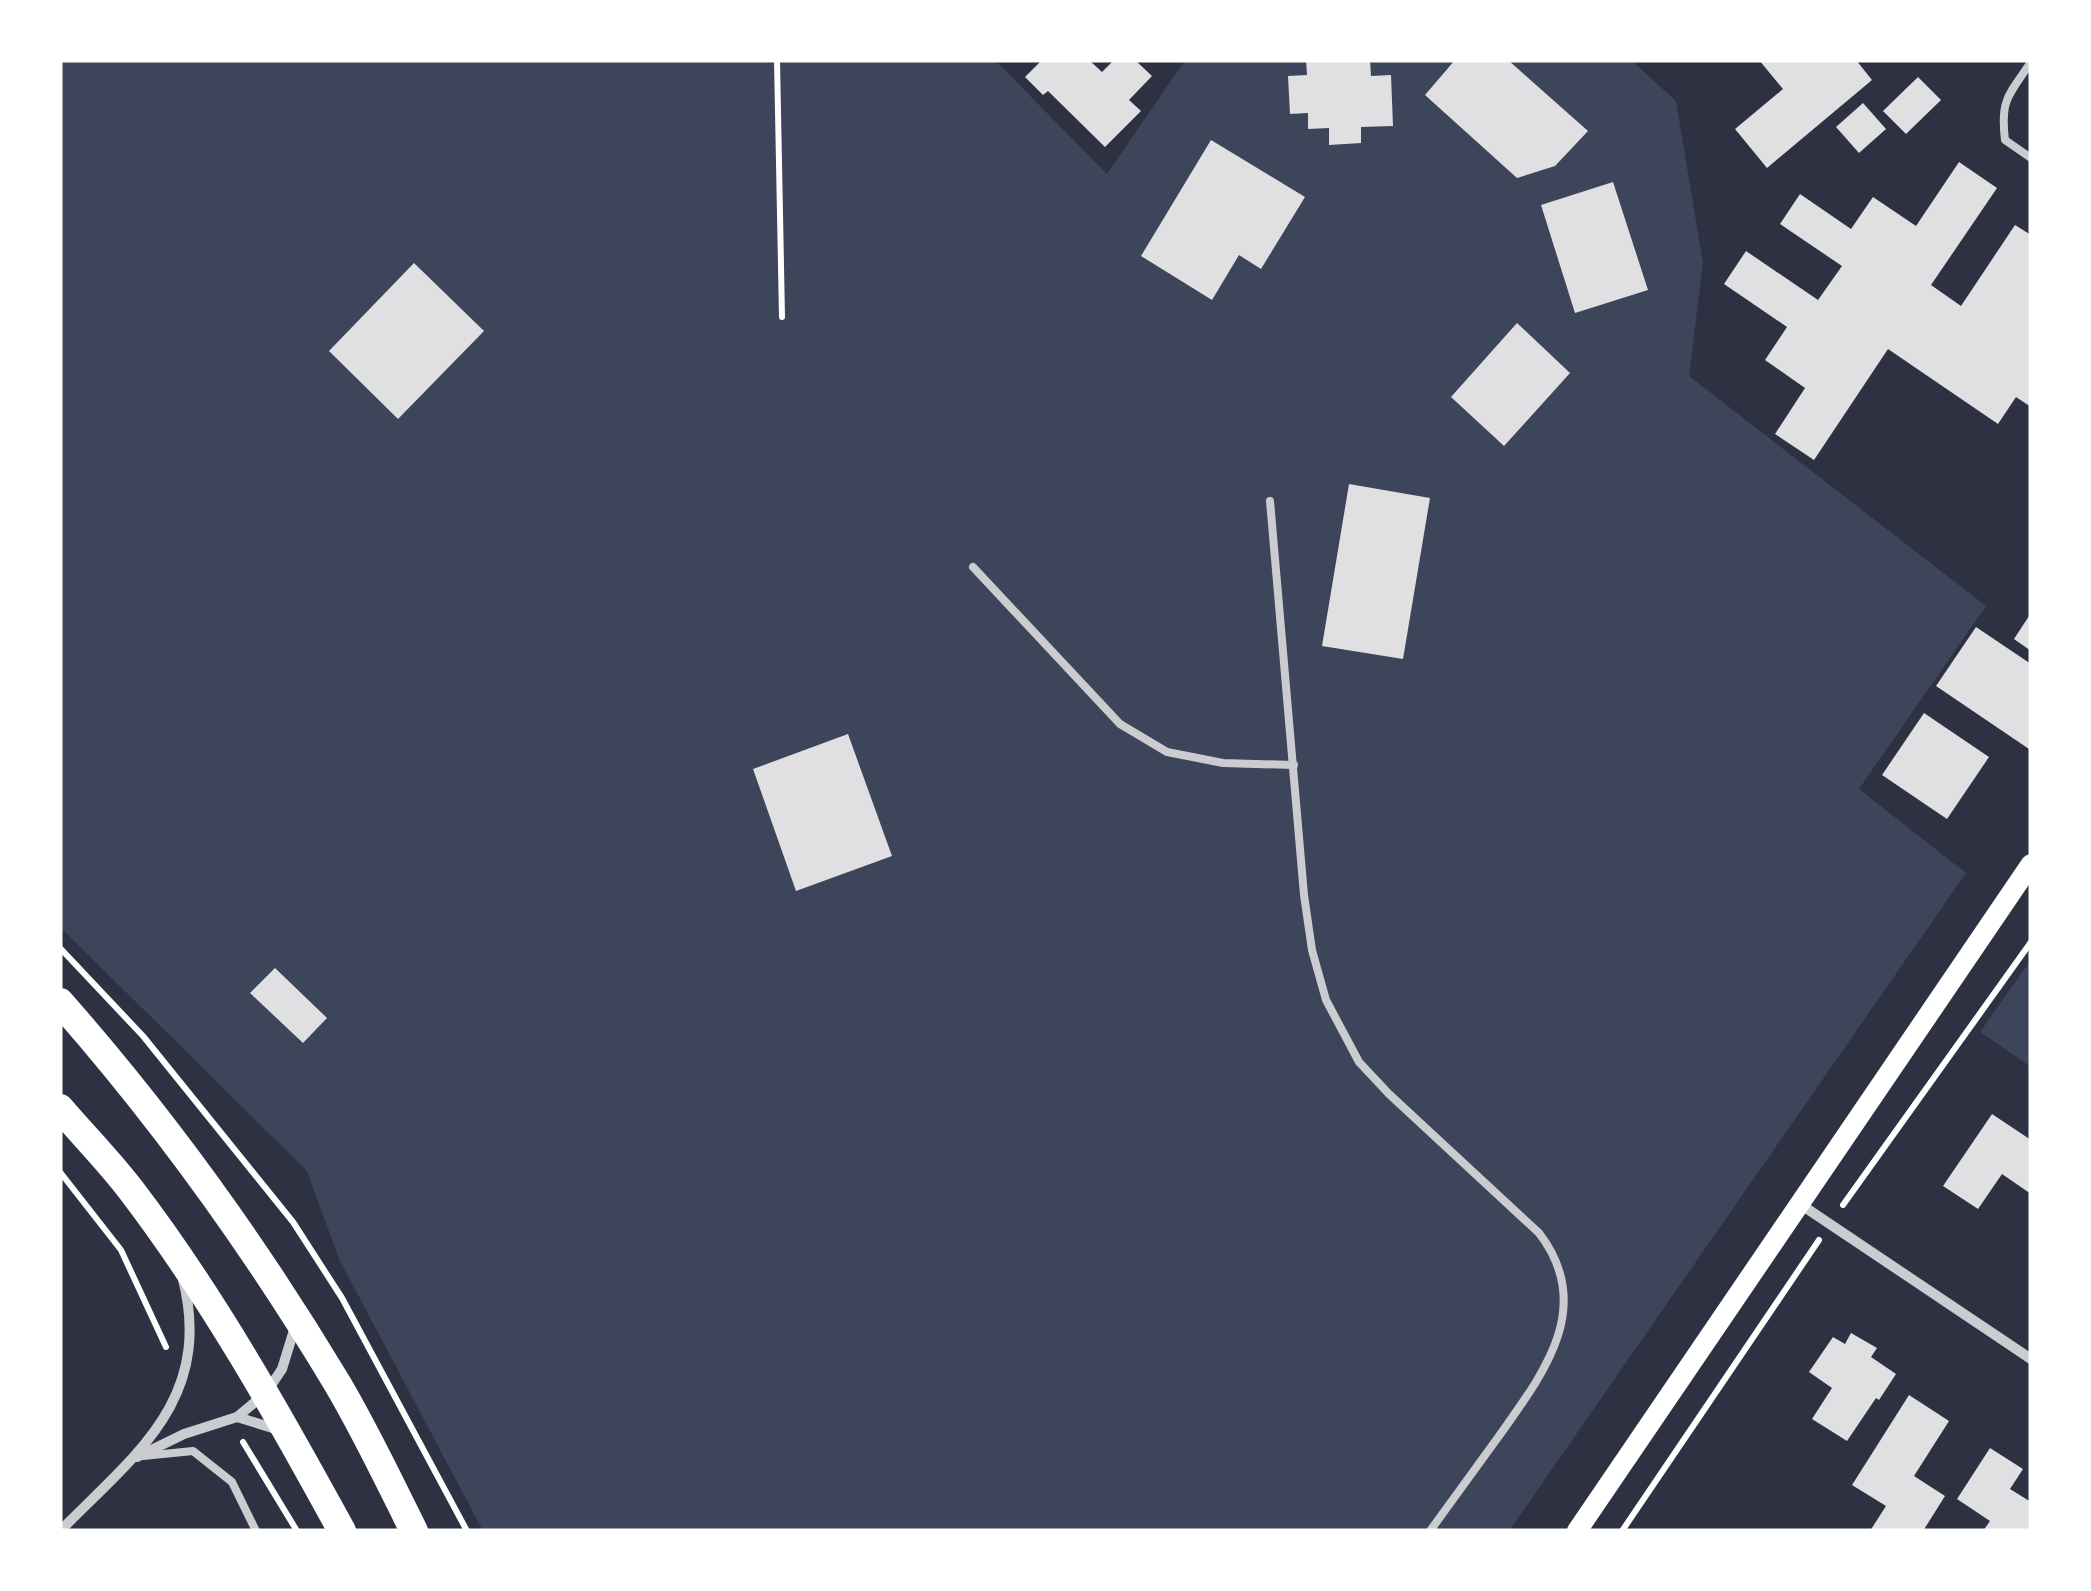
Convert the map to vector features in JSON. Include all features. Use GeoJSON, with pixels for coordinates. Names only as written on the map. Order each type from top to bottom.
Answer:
{"type":"FeatureCollection","features":[{"type":"Feature","properties":{"kind":"highway"},"geometry":{"type":"LineString","coordinates":[[60,1002],[119,1069],[197,1170],[297,1318],[338,1386],[414,1531]]}},
{"type":"Feature","properties":{"kind":"highway"},"geometry":{"type":"LineString","coordinates":[[60,1108],[130,1190],[178,1258],[266,1392],[342,1531]]}},
{"type":"Feature","properties":{"kind":"main road"},"geometry":{"type":"LineString","coordinates":[[1578,1531],[2031,864]]}},
{"type":"Feature","properties":{"kind":"street"},"geometry":{"type":"LineString","coordinates":[[1800,1204],[2031,1360]]}},
{"type":"Feature","properties":{"kind":"street"},"geometry":{"type":"LineString","coordinates":[[60,1531],[136,1457],[166,1414],[186,1369],[191,1312],[178,1258]]}},
{"type":"Feature","properties":{"kind":"street"},"geometry":{"type":"LineString","coordinates":[[136,1457],[184,1434],[231,1418],[266,1392],[282,1369],[297,1318]]}},
{"type":"Feature","properties":{"kind":"street"},"geometry":{"type":"LineString","coordinates":[[231,1418],[289,1433]]}},
{"type":"Feature","properties":{"kind":"lane"},"geometry":{"type":"LineString","coordinates":[[2031,62],[2004,102],[2002,113],[2005,140],[2031,158]]}},
{"type":"Feature","properties":{"kind":"lane"},"geometry":{"type":"LineString","coordinates":[[1270,501],[1304,894],[1312,950],[1335,1021],[1373,1079],[1539,1233],[1554,1256],[1562,1288],[1563,1318],[1549,1363],[1430,1531]]}},
{"type":"Feature","properties":{"kind":"lane"},"geometry":{"type":"LineString","coordinates":[[973,567],[1120,724],[1167,752],[1224,763],[1294,765]]}},
{"type":"Feature","properties":{"kind":"lane"},"geometry":{"type":"LineString","coordinates":[[136,1457],[193,1451],[232,1482],[256,1531]]}},
{"type":"Feature","properties":{"kind":"path"},"geometry":{"type":"LineString","coordinates":[[777,60],[782,317]]}},
{"type":"Feature","properties":{"kind":"path"},"geometry":{"type":"LineString","coordinates":[[1853,1190],[2031,942]]}},
{"type":"Feature","properties":{"kind":"path"},"geometry":{"type":"LineString","coordinates":[[60,948],[143,1036],[292,1222],[342,1298],[467,1531]]}},
{"type":"Feature","properties":{"kind":"path"},"geometry":{"type":"LineString","coordinates":[[60,1172],[120,1250],[158,1335],[186,1369]]}},
{"type":"Feature","properties":{"kind":"path"},"geometry":{"type":"LineString","coordinates":[[1622,1531],[1804,1262]]}},
{"type":"Feature","properties":{"kind":"path"},"geometry":{"type":"LineString","coordinates":[[231,1418],[297,1531]]}},
{"type":"Feature","properties":{"kind":"shaded area"},"geometry":{"type":"Polygon","coordinates":[[[60,60],[995,60],[1107,174],[1185,60],[1631,60],[1676,101],[1703,263],[1689,376],[1986,606],[1859,789],[1966,873],[1509,1531],[483,1531],[339,1259],[307,1171],[60,927],[60,60]]]}},
{"type":"Feature","properties":{"kind":"shaded area"},"geometry":{"type":"Polygon","coordinates":[[[2031,960],[2031,1067],[1980,1032],[2031,960]]]}},
{"type":"Feature","properties":{"kind":"building"},"geometry":{"type":"Polygon","coordinates":[[[1042,60],[1089,60],[1102,72],[1114,60],[1135,60],[1152,76],[1129,100],[1141,111],[1105,147],[1048,91],[1043,95],[1025,77],[1042,60]]]}},
{"type":"Feature","properties":{"kind":"building"},"geometry":{"type":"Polygon","coordinates":[[[1306,60],[1370,60],[1371,76],[1391,75],[1393,126],[1361,127],[1361,143],[1329,145],[1329,128],[1308,129],[1308,113],[1290,114],[1288,76],[1307,75],[1306,60]]]}},
{"type":"Feature","properties":{"kind":"building"},"geometry":{"type":"Polygon","coordinates":[[[1455,60],[1508,60],[1588,131],[1555,166],[1517,178],[1425,95],[1455,60]]]}},
{"type":"Feature","properties":{"kind":"building"},"geometry":{"type":"Polygon","coordinates":[[[1759,60],[1856,60],[1872,80],[1767,168],[1735,129],[1783,89],[1759,60]]]}},
{"type":"Feature","properties":{"kind":"building"},"geometry":{"type":"Polygon","coordinates":[[[1918,77],[1941,100],[1906,134],[1883,111],[1918,77]]]}},
{"type":"Feature","properties":{"kind":"building"},"geometry":{"type":"Polygon","coordinates":[[[1863,103],[1886,129],[1859,153],[1836,127],[1863,103]]]}},
{"type":"Feature","properties":{"kind":"building"},"geometry":{"type":"Polygon","coordinates":[[[1211,140],[1305,197],[1261,269],[1239,255],[1212,300],[1141,256],[1211,140]]]}},
{"type":"Feature","properties":{"kind":"building"},"geometry":{"type":"Polygon","coordinates":[[[1959,162],[1997,188],[1931,285],[1961,306],[2015,225],[2031,235],[2031,407],[2016,397],[1998,424],[1888,349],[1814,460],[1775,434],[1805,388],[1765,360],[1787,327],[1724,284],[1746,251],[1818,300],[1842,266],[1780,224],[1800,194],[1851,229],[1873,197],[1916,226],[1959,162]]]}},
{"type":"Feature","properties":{"kind":"building"},"geometry":{"type":"Polygon","coordinates":[[[1613,182],[1648,290],[1575,313],[1541,205],[1613,182]]]}},
{"type":"Feature","properties":{"kind":"building"},"geometry":{"type":"Polygon","coordinates":[[[414,263],[484,331],[398,419],[329,351],[414,263]]]}},
{"type":"Feature","properties":{"kind":"building"},"geometry":{"type":"Polygon","coordinates":[[[1517,323],[1570,373],[1504,446],[1451,397],[1517,323]]]}},
{"type":"Feature","properties":{"kind":"building"},"geometry":{"type":"Polygon","coordinates":[[[1349,484],[1430,498],[1403,659],[1322,646],[1349,484]]]}},
{"type":"Feature","properties":{"kind":"building"},"geometry":{"type":"Polygon","coordinates":[[[2031,613],[2031,651],[2014,639],[2031,613]]]}},
{"type":"Feature","properties":{"kind":"building"},"geometry":{"type":"Polygon","coordinates":[[[1976,627],[2031,664],[2029,749],[1936,686],[1976,627]]]}},
{"type":"Feature","properties":{"kind":"building"},"geometry":{"type":"Polygon","coordinates":[[[1924,713],[1989,757],[1947,819],[1882,775],[1924,713]]]}},
{"type":"Feature","properties":{"kind":"building"},"geometry":{"type":"Polygon","coordinates":[[[848,734],[892,856],[796,891],[753,769],[848,734]]]}},
{"type":"Feature","properties":{"kind":"building"},"geometry":{"type":"Polygon","coordinates":[[[275,968],[327,1018],[303,1043],[250,993],[275,968]]]}},
{"type":"Feature","properties":{"kind":"building"},"geometry":{"type":"Polygon","coordinates":[[[1992,1114],[2031,1140],[2031,1194],[2002,1174],[1978,1209],[1943,1186],[1992,1114]]]}},
{"type":"Feature","properties":{"kind":"building"},"geometry":{"type":"Polygon","coordinates":[[[1851,1333],[1877,1348],[1871,1357],[1896,1374],[1847,1441],[1812,1419],[1832,1388],[1809,1372],[1833,1337],[1845,1344],[1851,1333]]]}},
{"type":"Feature","properties":{"kind":"building"},"geometry":{"type":"Polygon","coordinates":[[[1909,1395],[1949,1421],[1914,1476],[1945,1496],[1923,1531],[1870,1531],[1886,1506],[1852,1485],[1909,1395]]]}},
{"type":"Feature","properties":{"kind":"building"},"geometry":{"type":"Polygon","coordinates":[[[1990,1448],[2023,1469],[2010,1489],[2031,1502],[2031,1531],[1983,1531],[1990,1521],[1957,1499],[1990,1448]]]}}]}
